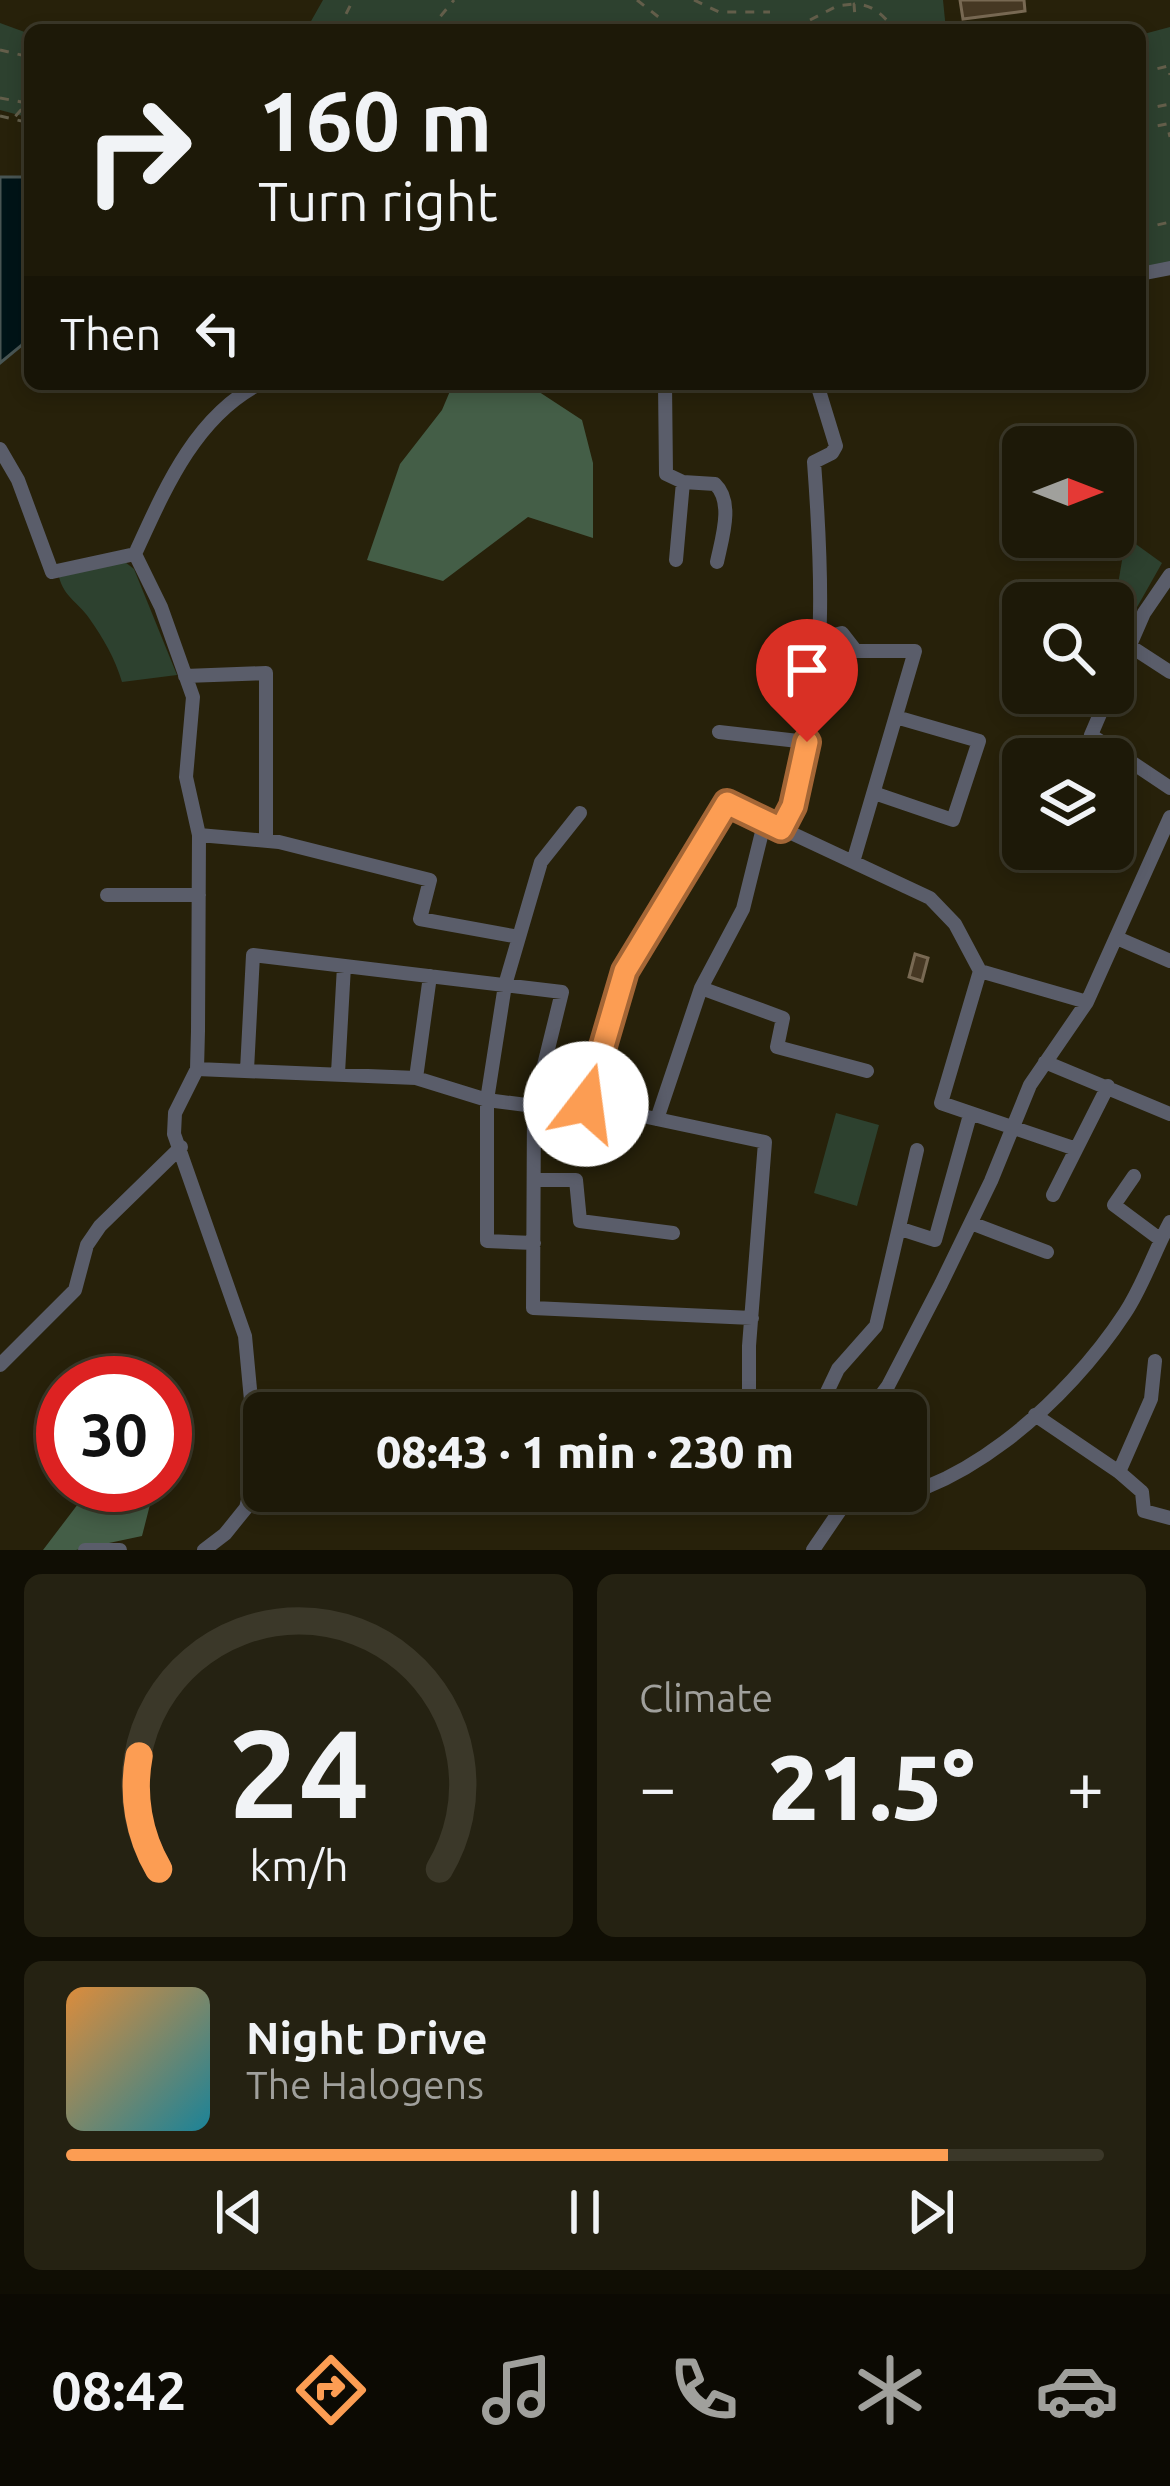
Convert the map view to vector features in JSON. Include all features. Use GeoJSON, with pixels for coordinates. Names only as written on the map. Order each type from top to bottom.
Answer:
{"type":"FeatureCollection","features":[{"type":"Feature","properties":{"kind":"street"},"geometry":{"type":"LineString","coordinates":[[204,1550],[246,1508],[252,1484],[251,1400],[245,1336],[174,1134],[176,1113],[196,1069],[200,835],[186,777],[193,697],[161,607],[135,554],[192,443],[249,390]]}},
{"type":"Feature","properties":{"kind":"street"},"geometry":{"type":"LineString","coordinates":[[665,390],[666,474],[683,482],[721,487],[724,523],[717,562]]}},
{"type":"Feature","properties":{"kind":"street"},"geometry":{"type":"LineString","coordinates":[[781,829],[793,806],[807,742],[822,638],[822,554],[814,462],[836,446],[819,390]]}},
{"type":"Feature","properties":{"kind":"street"},"geometry":{"type":"LineString","coordinates":[[0,449],[18,479],[52,572],[135,554]]}},
{"type":"Feature","properties":{"kind":"street"},"geometry":{"type":"LineString","coordinates":[[676,560],[683,482]]}},
{"type":"Feature","properties":{"kind":"street"},"geometry":{"type":"LineString","coordinates":[[1134,637],[1170,575]]}},
{"type":"Feature","properties":{"kind":"street"},"geometry":{"type":"LineString","coordinates":[[822,638],[842,633],[856,651],[915,651],[853,862]]}},
{"type":"Feature","properties":{"kind":"street"},"geometry":{"type":"LineString","coordinates":[[1134,649],[1170,673]]}},
{"type":"Feature","properties":{"kind":"street"},"geometry":{"type":"LineString","coordinates":[[185,676],[266,673],[266,841]]}},
{"type":"Feature","properties":{"kind":"street"},"geometry":{"type":"LineString","coordinates":[[1100,714],[1091,735],[1170,788]]}},
{"type":"Feature","properties":{"kind":"street"},"geometry":{"type":"LineString","coordinates":[[874,793],[953,820],[979,740],[896,717]]}},
{"type":"Feature","properties":{"kind":"street"},"geometry":{"type":"LineString","coordinates":[[719,733],[807,742]]}},
{"type":"Feature","properties":{"kind":"street"},"geometry":{"type":"LineString","coordinates":[[586,1104],[625,971],[727,803],[930,898],[955,924],[980,971],[941,1103],[1076,1149]]}},
{"type":"Feature","properties":{"kind":"street"},"geometry":{"type":"LineString","coordinates":[[534,1243],[487,1241],[487,1100],[505,985],[542,862],[580,813]]}},
{"type":"Feature","properties":{"kind":"street"},"geometry":{"type":"LineString","coordinates":[[883,1392],[971,1223],[1030,1085],[1087,1002],[1170,817]]}},
{"type":"Feature","properties":{"kind":"street"},"geometry":{"type":"LineString","coordinates":[[657,1119],[701,988],[743,909],[765,820]]}},
{"type":"Feature","properties":{"kind":"street"},"geometry":{"type":"LineString","coordinates":[[200,835],[266,841],[430,880],[420,919],[519,937]]}},
{"type":"Feature","properties":{"kind":"street"},"geometry":{"type":"LineString","coordinates":[[106,896],[200,895]]}},
{"type":"Feature","properties":{"kind":"street"},"geometry":{"type":"LineString","coordinates":[[1117,938],[1170,961]]}},
{"type":"Feature","properties":{"kind":"street"},"geometry":{"type":"LineString","coordinates":[[247,1070],[253,956],[562,992],[534,1106],[533,1308],[752,1318]]}},
{"type":"Feature","properties":{"kind":"street"},"geometry":{"type":"LineString","coordinates":[[338,1073],[344,966]]}},
{"type":"Feature","properties":{"kind":"street"},"geometry":{"type":"LineString","coordinates":[[980,971],[1087,1002]]}},
{"type":"Feature","properties":{"kind":"street"},"geometry":{"type":"LineString","coordinates":[[416,1078],[430,976]]}},
{"type":"Feature","properties":{"kind":"street"},"geometry":{"type":"LineString","coordinates":[[701,988],[784,1018],[777,1047],[867,1071]]}},
{"type":"Feature","properties":{"kind":"street"},"geometry":{"type":"LineString","coordinates":[[1045,1062],[1170,1114]]}},
{"type":"Feature","properties":{"kind":"street"},"geometry":{"type":"LineString","coordinates":[[196,1069],[416,1078],[487,1100],[534,1106],[586,1104],[765,1142],[750,1392]]}},
{"type":"Feature","properties":{"kind":"street"},"geometry":{"type":"LineString","coordinates":[[1053,1196],[1108,1086]]}},
{"type":"Feature","properties":{"kind":"street"},"geometry":{"type":"LineString","coordinates":[[935,1240],[970,1114]]}},
{"type":"Feature","properties":{"kind":"street"},"geometry":{"type":"LineString","coordinates":[[0,1365],[75,1290],[87,1244],[100,1226],[181,1147]]}},
{"type":"Feature","properties":{"kind":"street"},"geometry":{"type":"LineString","coordinates":[[827,1392],[838,1369],[876,1326],[917,1150]]}},
{"type":"Feature","properties":{"kind":"street"},"geometry":{"type":"LineString","coordinates":[[1134,1176],[1114,1204],[1161,1240]]}},
{"type":"Feature","properties":{"kind":"street"},"geometry":{"type":"LineString","coordinates":[[534,1180],[576,1180],[580,1221],[673,1233]]}},
{"type":"Feature","properties":{"kind":"street"},"geometry":{"type":"LineString","coordinates":[[813,1550],[845,1503],[874,1504],[936,1484],[980,1459],[1035,1415],[1072,1379],[1126,1312],[1170,1222]]}},
{"type":"Feature","properties":{"kind":"street"},"geometry":{"type":"LineString","coordinates":[[971,1223],[1047,1252]]}},
{"type":"Feature","properties":{"kind":"street"},"geometry":{"type":"LineString","coordinates":[[901,1229],[958,1250]]}},
{"type":"Feature","properties":{"kind":"street"},"geometry":{"type":"LineString","coordinates":[[1119,1472],[1150,1399],[1155,1360]]}},
{"type":"Feature","properties":{"kind":"street"},"geometry":{"type":"LineString","coordinates":[[1035,1415],[1142,1492],[1144,1511],[1170,1519]]}},
{"type":"Feature","properties":{"kind":"street"},"geometry":{"type":"LineString","coordinates":[[86,1550],[120,1550]]}},
{"type":"Feature","properties":{"kind":"path"},"geometry":{"type":"LineString","coordinates":[[434,24],[454,0]]}},
{"type":"Feature","properties":{"kind":"path"},"geometry":{"type":"LineString","coordinates":[[638,0],[668,24]]}},
{"type":"Feature","properties":{"kind":"path"},"geometry":{"type":"LineString","coordinates":[[694,0],[724,13],[770,12]]}},
{"type":"Feature","properties":{"kind":"path"},"geometry":{"type":"LineString","coordinates":[[810,20],[854,2],[883,14],[890,24]]}},
{"type":"Feature","properties":{"kind":"path"},"geometry":{"type":"LineString","coordinates":[[721,24],[724,13]]}},
{"type":"Feature","properties":{"kind":"path"},"geometry":{"type":"LineString","coordinates":[[1146,72],[1168,66],[1170,75]]}},
{"type":"Feature","properties":{"kind":"path"},"geometry":{"type":"LineString","coordinates":[[12,120],[24,106]]}},
{"type":"Feature","properties":{"kind":"path"},"geometry":{"type":"LineString","coordinates":[[0,116],[24,122]]}},
{"type":"Feature","properties":{"kind":"path"},"geometry":{"type":"LineString","coordinates":[[1146,129],[1167,124],[1170,137]]}},
{"type":"Feature","properties":{"kind":"green space"},"geometry":{"type":"Polygon","coordinates":[[[323,0],[943,0],[945,24],[309,24],[323,0]]]}},
{"type":"Feature","properties":{"kind":"green space"},"geometry":{"type":"Polygon","coordinates":[[[0,23],[24,32],[24,116],[0,110],[0,23]]]}},
{"type":"Feature","properties":{"kind":"green space"},"geometry":{"type":"Polygon","coordinates":[[[1170,27],[1170,274],[1146,279],[1146,33],[1170,27]]]}},
{"type":"Feature","properties":{"kind":"green space"},"geometry":{"type":"Polygon","coordinates":[[[450,390],[536,390],[582,420],[593,463],[593,538],[528,517],[443,581],[367,560],[400,464],[442,410],[450,390]]]}},
{"type":"Feature","properties":{"kind":"green space"},"geometry":{"type":"Polygon","coordinates":[[[1134,543],[1162,563],[1136,609],[1134,582],[1118,582],[1122,558],[1134,558],[1134,543]]]}},
{"type":"Feature","properties":{"kind":"green space"},"geometry":{"type":"Polygon","coordinates":[[[125,562],[134,569],[177,675],[122,682],[104,641],[59,577],[125,562]]]}},
{"type":"Feature","properties":{"kind":"green space"},"geometry":{"type":"Polygon","coordinates":[[[836,1113],[879,1125],[857,1206],[814,1193],[836,1113]]]}},
{"type":"Feature","properties":{"kind":"green space"},"geometry":{"type":"Polygon","coordinates":[[[72,1512],[148,1512],[142,1536],[76,1550],[43,1550],[72,1512]]]}},
{"type":"Feature","properties":{"kind":"shaded area"},"geometry":{"type":"Polygon","coordinates":[[[0,177],[24,177],[24,338],[0,363],[0,177]]]}},
{"type":"Feature","properties":{"kind":"building"},"geometry":{"type":"Polygon","coordinates":[[[960,0],[1024,0],[1025,11],[963,19],[960,0]]]}},
{"type":"Feature","properties":{"kind":"building"},"geometry":{"type":"Polygon","coordinates":[[[915,954],[928,958],[922,981],[909,977],[915,954]]]}},
{"type":"Feature","properties":{"kind":"route"},"geometry":{"type":"LineString","coordinates":[[586,1104],[625,971],[706,836],[727,803],[781,829],[793,806],[807,742]]}}]}
